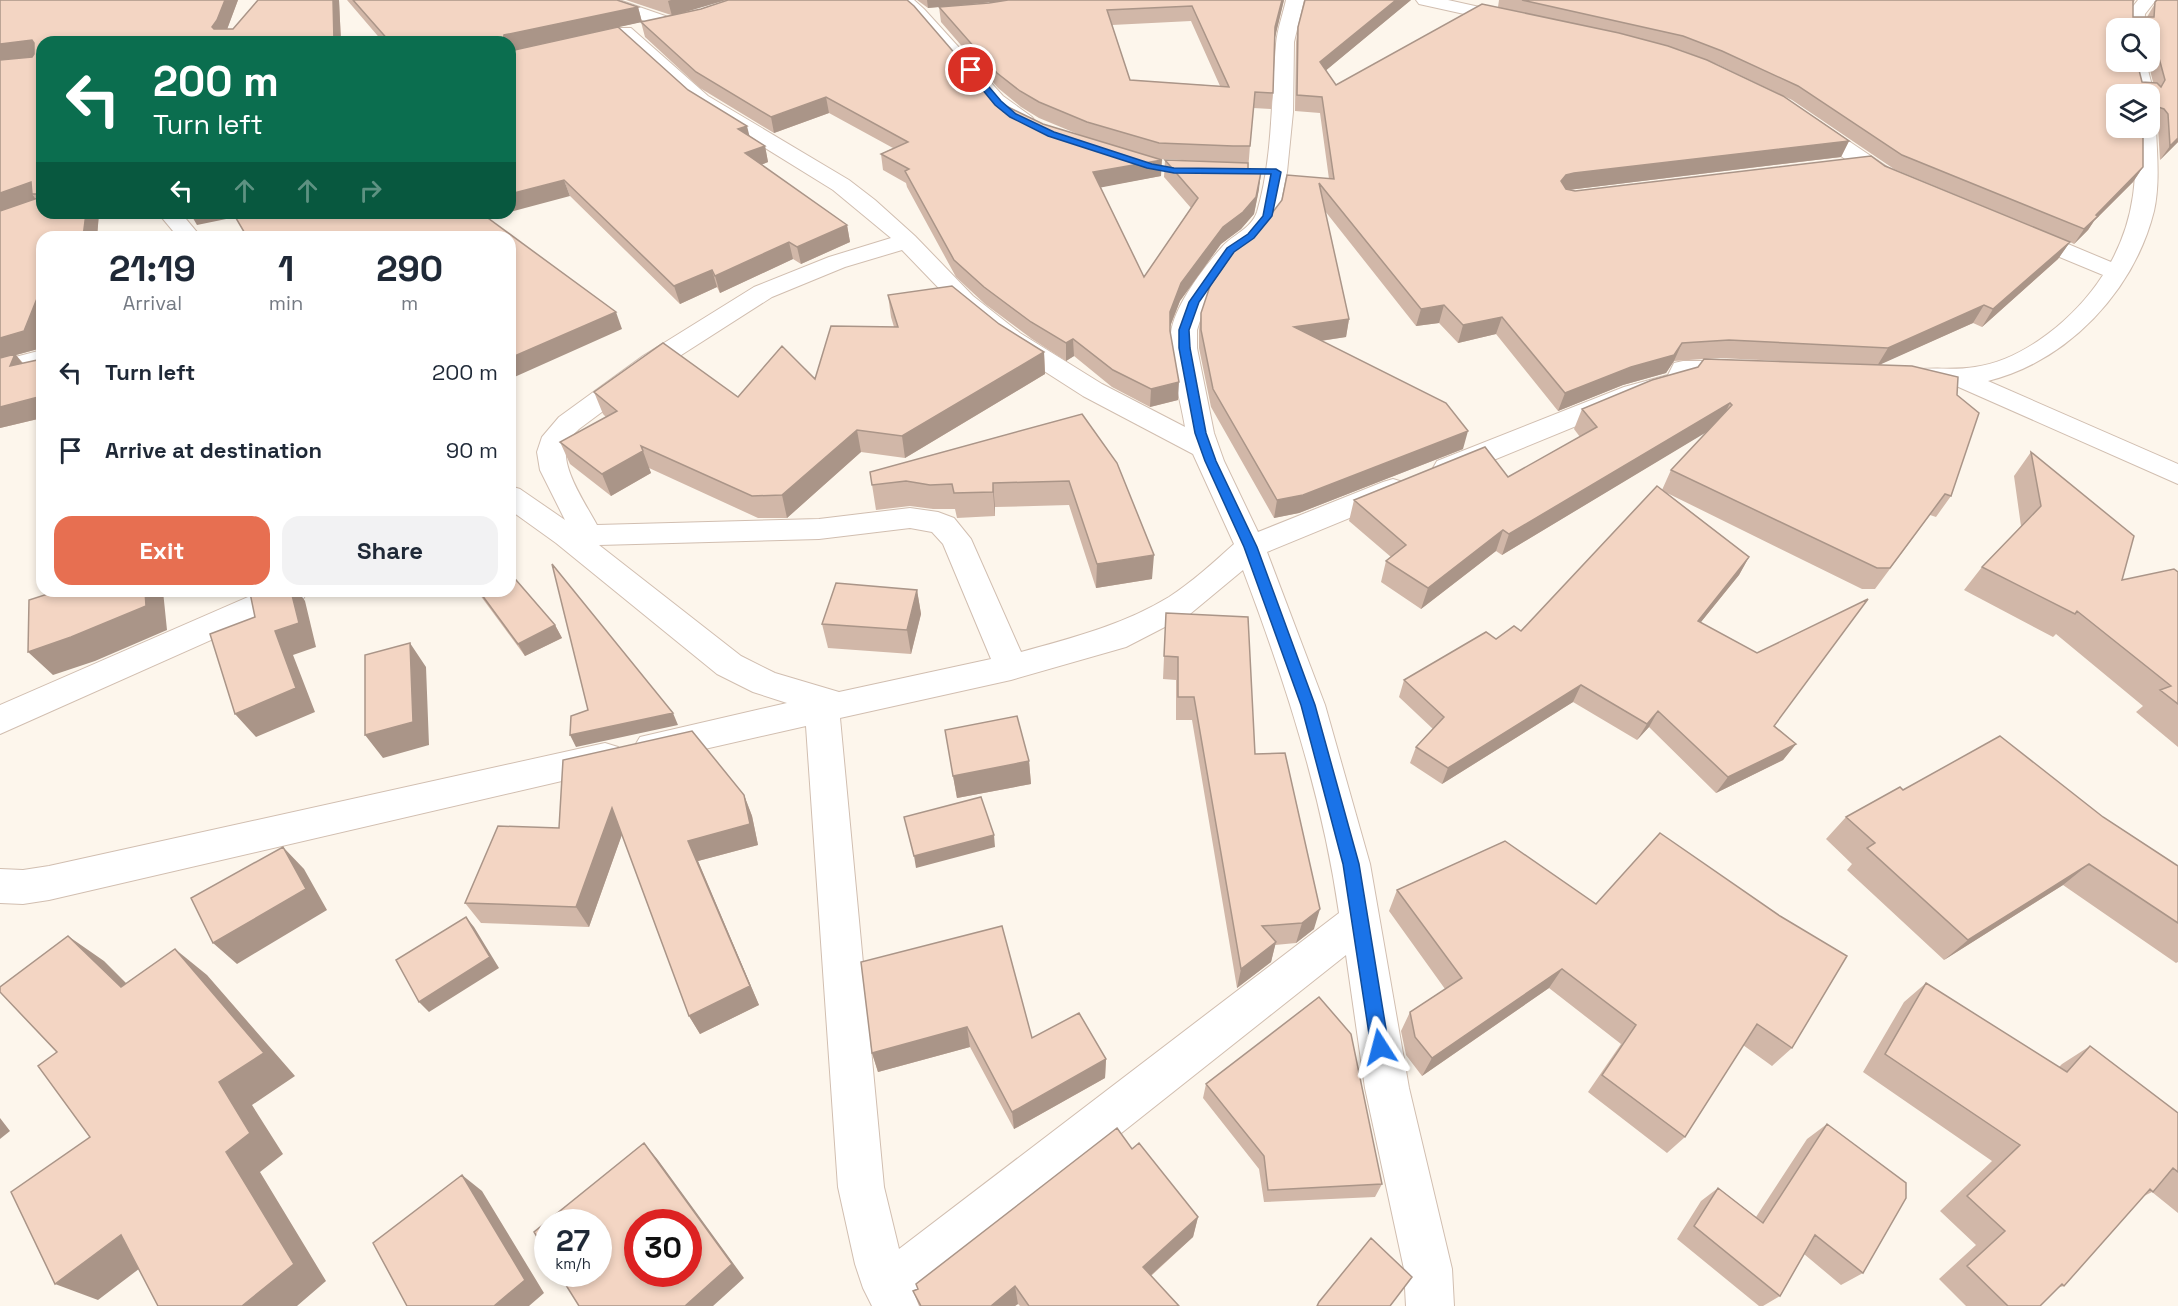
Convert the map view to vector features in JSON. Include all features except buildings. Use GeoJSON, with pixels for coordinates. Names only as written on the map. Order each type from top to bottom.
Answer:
{"type":"FeatureCollection","features":[{"type":"Feature","properties":{"kind":"street"},"geometry":{"type":"LineString","coordinates":[[602,0],[668,23]]}},
{"type":"Feature","properties":{"kind":"street"},"geometry":{"type":"LineString","coordinates":[[904,0],[923,16],[998,103],[1013,115],[1041,129]]}},
{"type":"Feature","properties":{"kind":"street"},"geometry":{"type":"LineString","coordinates":[[1295,0],[1285,42],[1283,112],[1265,172],[1267,216],[1251,236],[1231,250],[1194,302],[1187,316],[1184,348],[1200,433],[1250,547],[1308,705],[1351,864],[1387,1088],[1428,1269],[1430,1306]]}},
{"type":"Feature","properties":{"kind":"street"},"geometry":{"type":"LineString","coordinates":[[1425,0],[1533,24]]}},
{"type":"Feature","properties":{"kind":"street"},"geometry":{"type":"LineString","coordinates":[[2136,18],[2136,14],[2147,0]]}},
{"type":"Feature","properties":{"kind":"street"},"geometry":{"type":"LineString","coordinates":[[923,16],[945,14]]}},
{"type":"Feature","properties":{"kind":"street"},"geometry":{"type":"LineString","coordinates":[[688,20],[615,34],[687,89],[842,185],[907,241],[952,291],[985,319],[1036,356],[1094,392],[1206,449]]}},
{"type":"Feature","properties":{"kind":"street"},"geometry":{"type":"LineString","coordinates":[[1793,112],[1885,176],[1911,188]]}},
{"type":"Feature","properties":{"kind":"street"},"geometry":{"type":"LineString","coordinates":[[1891,376],[1960,378],[2005,367],[2049,344],[2077,320],[2126,258],[2144,208],[2146,138]]}},
{"type":"Feature","properties":{"kind":"street"},"geometry":{"type":"LineString","coordinates":[[1835,168],[1869,163]]}},
{"type":"Feature","properties":{"kind":"street"},"geometry":{"type":"LineString","coordinates":[[174,219],[185,231]]}},
{"type":"Feature","properties":{"kind":"street"},"geometry":{"type":"LineString","coordinates":[[2006,227],[2116,272]]}},
{"type":"Feature","properties":{"kind":"street"},"geometry":{"type":"LineString","coordinates":[[577,536],[554,470],[551,452],[556,437],[569,423],[652,362],[763,292],[837,262],[907,241]]}},
{"type":"Feature","properties":{"kind":"street"},"geometry":{"type":"LineString","coordinates":[[0,369],[36,360]]}},
{"type":"Feature","properties":{"kind":"street"},"geometry":{"type":"LineString","coordinates":[[0,886],[22,887],[49,883],[1011,667],[1114,638],[1148,623],[1205,587],[1250,547],[1633,393],[1678,380],[1683,369],[1766,370]]}},
{"type":"Feature","properties":{"kind":"street"},"geometry":{"type":"LineString","coordinates":[[1960,378],[2178,475]]}},
{"type":"Feature","properties":{"kind":"street"},"geometry":{"type":"LineString","coordinates":[[516,500],[577,536],[729,665],[765,683],[831,706]]}},
{"type":"Feature","properties":{"kind":"street"},"geometry":{"type":"LineString","coordinates":[[577,536],[819,529],[910,518],[927,519],[943,525],[956,539],[1011,667]]}},
{"type":"Feature","properties":{"kind":"street"},"geometry":{"type":"LineString","coordinates":[[0,720],[278,597]]}},
{"type":"Feature","properties":{"kind":"street"},"geometry":{"type":"LineString","coordinates":[[831,706],[861,1187],[873,1244],[893,1297],[1359,921]]}},
{"type":"Feature","properties":{"kind":"route"},"geometry":{"type":"LineString","coordinates":[[971,70],[998,103],[1013,115],[1051,134],[1150,166],[1174,170],[1276,172],[1267,216],[1251,236],[1231,250],[1194,302],[1187,316],[1184,348],[1200,433],[1210,461],[1250,547],[1308,705],[1351,864],[1380,1047]]}}]}
